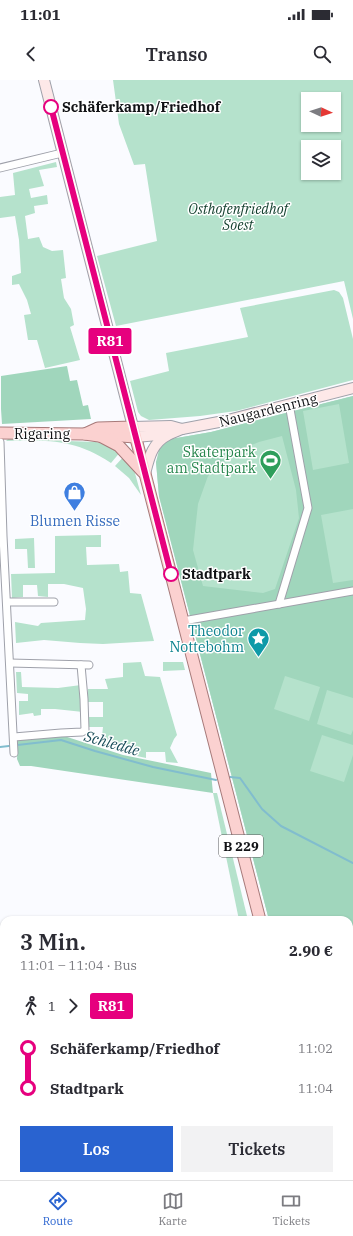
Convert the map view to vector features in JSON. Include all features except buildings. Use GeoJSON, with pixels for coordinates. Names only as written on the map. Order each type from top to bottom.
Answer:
{"type":"FeatureCollection","features":[{"type":"Feature","properties":{"kind":"main road","name":"Rigaring"},"geometry":{"type":"LineString","coordinates":[[85,434],[98,428],[134,432]]}},
{"type":"Feature","properties":{"kind":"main road","name":"Rigaring"},"geometry":{"type":"LineString","coordinates":[[0,434],[85,434],[99,436],[121,436],[134,432]]}},
{"type":"Feature","properties":{"kind":"main road","name":"B 229"},"geometry":{"type":"LineString","coordinates":[[134,432],[259,916]]}},
{"type":"Feature","properties":{"kind":"main road"},"geometry":{"type":"LineString","coordinates":[[99,436],[119,446],[144,474]]}},
{"type":"Feature","properties":{"kind":"street"},"geometry":{"type":"LineString","coordinates":[[44,80],[134,432]]}},
{"type":"Feature","properties":{"kind":"street"},"geometry":{"type":"LineString","coordinates":[[0,168],[62,153]]}},
{"type":"Feature","properties":{"kind":"street","name":"Naugardenring"},"geometry":{"type":"LineString","coordinates":[[134,432],[170,434],[182,429],[224,421],[353,388]]}},
{"type":"Feature","properties":{"kind":"street"},"geometry":{"type":"LineString","coordinates":[[280,604],[308,508],[290,404]]}},
{"type":"Feature","properties":{"kind":"street","name":"Naugardenring"},"geometry":{"type":"LineString","coordinates":[[134,432],[171,426],[182,429]]}},
{"type":"Feature","properties":{"kind":"street"},"geometry":{"type":"LineString","coordinates":[[144,474],[153,448],[161,438],[170,434]]}},
{"type":"Feature","properties":{"kind":"street"},"geometry":{"type":"LineString","coordinates":[[0,442],[14,753]]}},
{"type":"Feature","properties":{"kind":"street"},"geometry":{"type":"LineString","coordinates":[[183,621],[353,591]]}},
{"type":"Feature","properties":{"kind":"street"},"geometry":{"type":"LineString","coordinates":[[7,602],[54,602]]}},
{"type":"Feature","properties":{"kind":"street"},"geometry":{"type":"LineString","coordinates":[[10,663],[88,665]]}},
{"type":"Feature","properties":{"kind":"street"},"geometry":{"type":"LineString","coordinates":[[14,737],[82,732],[85,730],[81,665]]}},
{"type":"Feature","properties":{"kind":"green space","name":"Osthofenfriedhof Soest"},"geometry":{"type":"Polygon","coordinates":[[[113,80],[353,80],[353,319],[344,281],[116,326],[97,256],[157,241],[145,164],[134,165],[119,124],[113,80]]]}},
{"type":"Feature","properties":{"kind":"green space"},"geometry":{"type":"Polygon","coordinates":[[[56,162],[57,167],[39,170],[44,186],[29,189],[31,198],[47,195],[48,204],[34,206],[35,213],[25,216],[28,239],[39,237],[43,247],[52,251],[63,250],[66,278],[61,279],[64,298],[71,309],[74,325],[70,327],[80,360],[45,368],[37,340],[28,340],[24,315],[31,314],[27,300],[19,284],[12,285],[12,276],[21,273],[19,240],[15,216],[0,218],[0,197],[15,195],[13,173],[56,162]]]}},
{"type":"Feature","properties":{"kind":"green space"},"geometry":{"type":"Polygon","coordinates":[[[334,290],[339,292],[343,298],[353,339],[353,380],[236,411],[200,416],[149,420],[141,416],[138,412],[130,381],[169,371],[166,353],[248,337],[240,308],[334,290]]]}},
{"type":"Feature","properties":{"kind":"green space"},"geometry":{"type":"Polygon","coordinates":[[[67,366],[70,381],[77,380],[83,406],[88,405],[91,419],[2,424],[1,376],[67,366]]]}},
{"type":"Feature","properties":{"kind":"green space","name":"Stadtpark"},"geometry":{"type":"Polygon","coordinates":[[[353,396],[353,916],[268,916],[159,496],[156,462],[171,439],[211,432],[353,396]]]}},
{"type":"Feature","properties":{"kind":"green space","name":"Stadtpark"},"geometry":{"type":"Polygon","coordinates":[[[353,396],[353,509],[321,515],[333,583],[353,580],[353,698],[327,690],[317,724],[351,735],[353,730],[353,745],[322,735],[310,771],[344,782],[353,755],[353,916],[268,916],[159,496],[156,462],[160,446],[171,439],[211,432],[353,396]],[[339,404],[303,411],[313,470],[349,463],[339,404]],[[282,436],[259,442],[238,450],[208,476],[198,504],[193,550],[203,586],[263,593],[275,589],[299,518],[296,490],[282,436]],[[285,676],[274,709],[309,721],[320,687],[285,676]]]}},
{"type":"Feature","properties":{"kind":"green space"},"geometry":{"type":"Polygon","coordinates":[[[9,438],[45,438],[67,441],[96,442],[111,446],[121,451],[111,463],[98,455],[73,445],[48,441],[6,441],[9,438]]]}},
{"type":"Feature","properties":{"kind":"green space"},"geometry":{"type":"Polygon","coordinates":[[[125,455],[133,466],[141,495],[129,478],[115,466],[125,455]]]}},
{"type":"Feature","properties":{"kind":"green space"},"geometry":{"type":"Polygon","coordinates":[[[101,535],[101,547],[86,547],[87,565],[119,564],[120,572],[128,571],[130,593],[141,594],[154,641],[103,644],[44,640],[16,643],[15,622],[38,626],[41,623],[85,620],[86,609],[83,588],[64,584],[48,584],[48,597],[38,596],[37,585],[23,585],[23,597],[12,598],[11,574],[55,573],[55,536],[101,535]]]}},
{"type":"Feature","properties":{"kind":"green space"},"geometry":{"type":"Polygon","coordinates":[[[34,538],[35,568],[28,568],[27,549],[15,549],[15,539],[34,538]]]}},
{"type":"Feature","properties":{"kind":"green space"},"geometry":{"type":"Polygon","coordinates":[[[141,662],[145,676],[160,677],[177,735],[170,748],[178,763],[166,762],[165,752],[146,752],[146,758],[123,753],[101,745],[103,727],[87,727],[88,717],[103,717],[103,702],[87,702],[88,689],[108,689],[105,679],[123,677],[123,663],[141,662]]]}},
{"type":"Feature","properties":{"kind":"green space"},"geometry":{"type":"Polygon","coordinates":[[[163,662],[183,662],[185,670],[163,671],[163,662]]]}},
{"type":"Feature","properties":{"kind":"green space"},"geometry":{"type":"Polygon","coordinates":[[[16,672],[21,672],[22,687],[58,688],[81,685],[83,712],[41,709],[41,715],[34,716],[33,713],[19,715],[19,701],[28,701],[28,694],[17,693],[16,672]]]}},
{"type":"Feature","properties":{"kind":"green space"},"geometry":{"type":"Polygon","coordinates":[[[61,735],[123,755],[211,773],[213,793],[31,766],[20,766],[17,759],[18,740],[61,735]]]}},
{"type":"Feature","properties":{"kind":"green space"},"geometry":{"type":"Polygon","coordinates":[[[213,793],[217,793],[247,916],[238,916],[213,793]]]}},
{"type":"Feature","properties":{"kind":"waterway","name":"Schledde"},"geometry":{"type":"LineString","coordinates":[[0,747],[61,740],[153,767],[216,780]]}},
{"type":"Feature","properties":{"kind":"waterway","name":"Schledde"},"geometry":{"type":"LineString","coordinates":[[230,777],[240,778],[262,809],[281,826],[353,863]]}},
{"type":"Feature","properties":{"kind":"bus line","name":"R81"},"geometry":{"type":"LineString","coordinates":[[51,107],[144,474],[171,574]]}},
{"type":"Feature","properties":{"kind":"place","name":"Schäferkamp/Friedhof"},"geometry":{"type":"Point","coordinates":[51,107]}},
{"type":"Feature","properties":{"kind":"place","name":"Skaterpark am Stadtpark"},"geometry":{"type":"Point","coordinates":[271,480]}},
{"type":"Feature","properties":{"kind":"place","name":"Blumen Risse"},"geometry":{"type":"Point","coordinates":[75,512]}},
{"type":"Feature","properties":{"kind":"place","name":"Stadtpark"},"geometry":{"type":"Point","coordinates":[171,574]}},
{"type":"Feature","properties":{"kind":"place","name":"Theodor Nottebohm"},"geometry":{"type":"Point","coordinates":[259,658]}}]}
